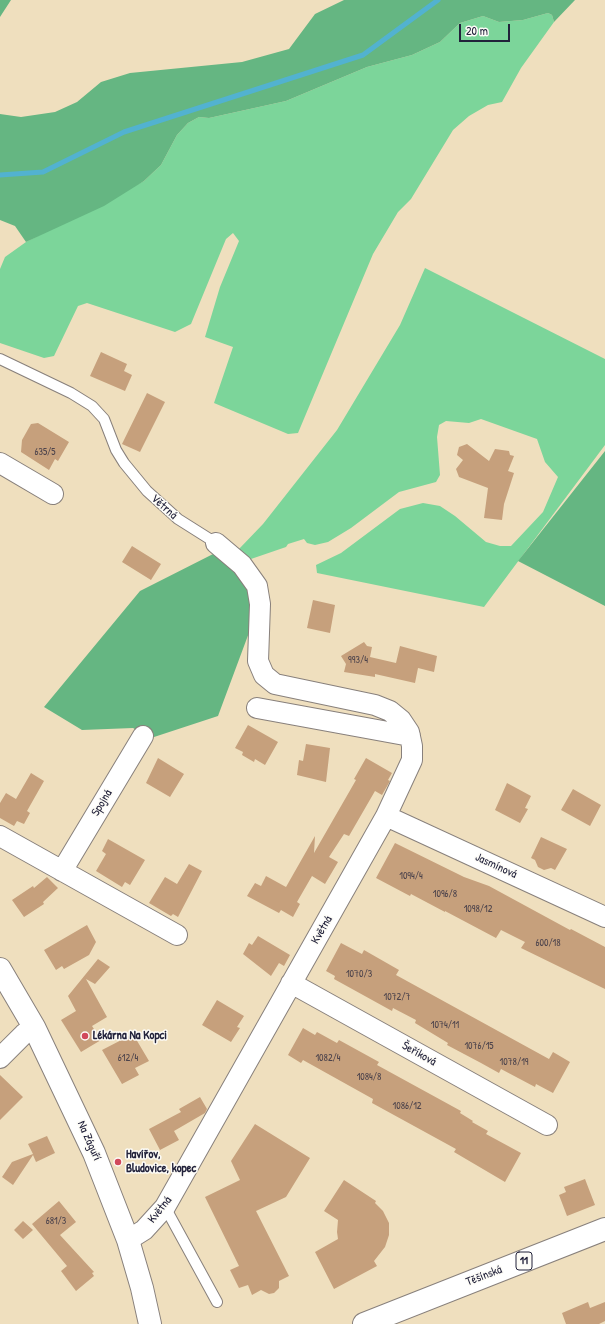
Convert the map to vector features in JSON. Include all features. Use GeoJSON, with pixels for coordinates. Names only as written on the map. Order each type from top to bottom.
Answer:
{"type":"FeatureCollection","features":[{"type":"Feature","properties":{"kind":"street"},"geometry":{"type":"LineString","coordinates":[[0,463],[54,494]]}},
{"type":"Feature","properties":{"kind":"street","name":"Větrná"},"geometry":{"type":"LineString","coordinates":[[216,543],[242,565],[257,586],[260,604],[258,661],[264,675],[275,684]]}},
{"type":"Feature","properties":{"kind":"street","name":"Květná"},"geometry":{"type":"LineString","coordinates":[[128,1240],[144,1230],[165,1207],[386,816],[410,767],[412,753],[410,736],[401,720],[382,707],[275,684]]}},
{"type":"Feature","properties":{"kind":"street"},"geometry":{"type":"LineString","coordinates":[[256,708],[410,736]]}},
{"type":"Feature","properties":{"kind":"street","name":"Spojná"},"geometry":{"type":"LineString","coordinates":[[62,871],[142,736]]}},
{"type":"Feature","properties":{"kind":"street","name":"Jasmínová"},"geometry":{"type":"LineString","coordinates":[[386,816],[603,909]]}},
{"type":"Feature","properties":{"kind":"street"},"geometry":{"type":"LineString","coordinates":[[0,836],[177,935]]}},
{"type":"Feature","properties":{"kind":"street","name":"Na Záguří"},"geometry":{"type":"LineString","coordinates":[[0,969],[34,1027],[87,1136],[128,1240],[142,1288],[150,1324]]}},
{"type":"Feature","properties":{"kind":"street","name":"Šeříková"},"geometry":{"type":"LineString","coordinates":[[291,984],[547,1125]]}},
{"type":"Feature","properties":{"kind":"street"},"geometry":{"type":"LineString","coordinates":[[0,1058],[24,1034],[34,1027]]}},
{"type":"Feature","properties":{"kind":"street","name":"Těšínská"},"geometry":{"type":"LineString","coordinates":[[364,1324],[605,1229]]}},
{"type":"Feature","properties":{"kind":"lane","name":"Větrná"},"geometry":{"type":"LineString","coordinates":[[0,359],[71,393],[92,406],[104,419],[116,450],[139,482],[178,519],[216,543]]}},
{"type":"Feature","properties":{"kind":"lane"},"geometry":{"type":"LineString","coordinates":[[165,1207],[217,1302]]}},
{"type":"Feature","properties":{"kind":"green space"},"geometry":{"type":"Polygon","coordinates":[[[0,0],[11,0],[0,17],[0,0]]]}},
{"type":"Feature","properties":{"kind":"green space"},"geometry":{"type":"Polygon","coordinates":[[[344,0],[575,0],[554,22],[552,15],[548,13],[523,20],[499,22],[483,16],[460,23],[440,42],[412,55],[367,67],[286,101],[209,118],[199,117],[188,123],[177,135],[161,165],[144,181],[104,206],[26,242],[15,226],[0,220],[0,114],[21,117],[55,112],[77,102],[101,82],[130,73],[242,62],[289,49],[315,14],[344,0]]]}},
{"type":"Feature","properties":{"kind":"green space"},"geometry":{"type":"Polygon","coordinates":[[[548,13],[552,15],[554,22],[521,68],[502,102],[488,105],[469,116],[453,130],[411,199],[398,212],[373,254],[298,433],[288,434],[214,403],[233,347],[205,337],[220,287],[239,241],[233,233],[226,239],[191,324],[175,332],[87,303],[78,306],[54,356],[44,358],[0,343],[0,269],[5,257],[26,242],[144,181],[161,165],[177,135],[188,123],[199,117],[209,118],[286,101],[367,67],[412,55],[440,42],[460,23],[483,16],[499,22],[523,20],[548,13]]]}},
{"type":"Feature","properties":{"kind":"green space"},"geometry":{"type":"Polygon","coordinates":[[[425,268],[605,359],[605,445],[484,607],[317,573],[316,565],[341,553],[400,509],[423,503],[440,506],[455,516],[486,542],[500,546],[511,546],[543,512],[558,477],[545,462],[537,439],[481,419],[469,423],[446,421],[439,425],[437,437],[440,475],[436,482],[399,492],[351,528],[328,542],[315,545],[307,543],[304,539],[251,559],[239,549],[263,524],[337,430],[400,325],[425,268]]]}},
{"type":"Feature","properties":{"kind":"green space"},"geometry":{"type":"Polygon","coordinates":[[[605,451],[605,606],[518,561],[605,451]]]}},
{"type":"Feature","properties":{"kind":"green space"},"geometry":{"type":"Polygon","coordinates":[[[221,550],[266,587],[218,716],[151,738],[133,728],[82,730],[44,707],[140,591],[221,550]]]}},
{"type":"Feature","properties":{"kind":"building"},"geometry":{"type":"Polygon","coordinates":[[[101,352],[127,364],[124,371],[132,375],[125,391],[90,376],[101,352]]]}},
{"type":"Feature","properties":{"kind":"building"},"geometry":{"type":"Polygon","coordinates":[[[147,393],[165,402],[140,452],[122,444],[147,393]]]}},
{"type":"Feature","properties":{"kind":"building"},"geometry":{"type":"Polygon","coordinates":[[[38,423],[69,442],[58,461],[55,459],[49,470],[21,452],[22,440],[31,424],[38,423]]]}},
{"type":"Feature","properties":{"kind":"building"},"geometry":{"type":"Polygon","coordinates":[[[467,444],[489,461],[495,449],[509,451],[510,455],[514,456],[508,471],[514,473],[504,504],[502,520],[484,518],[488,488],[459,477],[456,469],[463,460],[457,455],[459,447],[467,444]]]}},
{"type":"Feature","properties":{"kind":"building"},"geometry":{"type":"Polygon","coordinates":[[[132,546],[161,564],[151,580],[122,562],[132,546]]]}},
{"type":"Feature","properties":{"kind":"building"},"geometry":{"type":"Polygon","coordinates":[[[313,600],[335,605],[330,633],[307,628],[313,600]]]}},
{"type":"Feature","properties":{"kind":"building"},"geometry":{"type":"Polygon","coordinates":[[[364,642],[367,646],[372,647],[370,657],[396,663],[400,646],[437,656],[434,672],[418,668],[415,683],[375,674],[375,677],[344,672],[346,664],[341,656],[364,642]]]}},
{"type":"Feature","properties":{"kind":"building"},"geometry":{"type":"Polygon","coordinates":[[[248,725],[278,742],[265,765],[255,759],[254,762],[242,755],[243,752],[235,748],[248,725]]]}},
{"type":"Feature","properties":{"kind":"building"},"geometry":{"type":"Polygon","coordinates":[[[306,744],[330,748],[326,782],[297,775],[299,760],[303,761],[306,744]]]}},
{"type":"Feature","properties":{"kind":"building"},"geometry":{"type":"Polygon","coordinates":[[[158,758],[184,774],[170,797],[146,783],[158,758]]]}},
{"type":"Feature","properties":{"kind":"building"},"geometry":{"type":"Polygon","coordinates":[[[366,758],[392,773],[388,780],[390,781],[382,795],[375,791],[349,836],[344,834],[329,857],[338,862],[325,884],[312,876],[297,902],[300,904],[293,917],[281,910],[279,913],[247,896],[255,883],[261,886],[266,876],[286,887],[315,836],[314,853],[356,780],[354,779],[366,758]]]}},
{"type":"Feature","properties":{"kind":"building"},"geometry":{"type":"Polygon","coordinates":[[[31,773],[44,781],[27,811],[30,813],[24,824],[17,821],[14,826],[0,818],[0,803],[6,793],[16,799],[31,773]]]}},
{"type":"Feature","properties":{"kind":"building"},"geometry":{"type":"Polygon","coordinates":[[[507,783],[531,796],[525,808],[528,809],[520,823],[495,810],[507,783]]]}},
{"type":"Feature","properties":{"kind":"building"},"geometry":{"type":"Polygon","coordinates":[[[573,789],[601,805],[590,826],[561,810],[573,789]]]}},
{"type":"Feature","properties":{"kind":"building"},"geometry":{"type":"Polygon","coordinates":[[[541,837],[567,849],[555,870],[551,868],[544,870],[538,867],[535,860],[531,858],[541,837]]]}},
{"type":"Feature","properties":{"kind":"building"},"geometry":{"type":"Polygon","coordinates":[[[108,839],[145,860],[130,885],[125,882],[122,887],[96,871],[106,854],[102,851],[108,839]]]}},
{"type":"Feature","properties":{"kind":"building"},"geometry":{"type":"Polygon","coordinates":[[[395,843],[464,877],[489,886],[570,930],[571,929],[605,947],[605,989],[521,948],[525,942],[501,930],[496,938],[411,894],[410,896],[376,878],[395,843]]]}},
{"type":"Feature","properties":{"kind":"building"},"geometry":{"type":"Polygon","coordinates":[[[189,864],[202,871],[178,917],[173,914],[171,916],[149,903],[165,877],[177,884],[189,864]]]}},
{"type":"Feature","properties":{"kind":"building"},"geometry":{"type":"Polygon","coordinates":[[[47,877],[58,888],[43,902],[44,904],[24,917],[12,900],[33,886],[34,888],[47,877]]]}},
{"type":"Feature","properties":{"kind":"building"},"geometry":{"type":"Polygon","coordinates":[[[87,925],[96,942],[89,955],[64,969],[62,966],[56,970],[44,950],[87,925]]]}},
{"type":"Feature","properties":{"kind":"building"},"geometry":{"type":"Polygon","coordinates":[[[258,936],[290,955],[284,966],[279,963],[271,976],[243,954],[249,943],[252,945],[258,936]]]}},
{"type":"Feature","properties":{"kind":"building"},"geometry":{"type":"Polygon","coordinates":[[[341,943],[362,954],[364,950],[399,970],[396,975],[549,1059],[553,1052],[570,1062],[553,1093],[536,1084],[535,1087],[501,1069],[499,1073],[447,1045],[448,1043],[415,1023],[416,1020],[393,1008],[392,1011],[334,979],[335,976],[326,971],[341,943]]]}},
{"type":"Feature","properties":{"kind":"building"},"geometry":{"type":"Polygon","coordinates":[[[98,959],[110,967],[95,984],[86,979],[107,1017],[92,1026],[101,1040],[81,1052],[61,1020],[76,1011],[68,996],[98,959]]]}},
{"type":"Feature","properties":{"kind":"building"},"geometry":{"type":"Polygon","coordinates":[[[217,1000],[244,1016],[237,1027],[240,1028],[231,1042],[202,1025],[217,1000]]]}},
{"type":"Feature","properties":{"kind":"building"},"geometry":{"type":"Polygon","coordinates":[[[303,1028],[315,1035],[317,1032],[337,1043],[339,1040],[379,1062],[377,1065],[461,1111],[460,1113],[473,1121],[472,1122],[488,1131],[486,1134],[521,1153],[505,1182],[454,1152],[456,1149],[372,1103],[373,1099],[303,1060],[301,1063],[288,1055],[303,1028]]]}},
{"type":"Feature","properties":{"kind":"building"},"geometry":{"type":"Polygon","coordinates":[[[133,1034],[149,1061],[135,1068],[139,1075],[122,1084],[102,1050],[133,1034]]]}},
{"type":"Feature","properties":{"kind":"building"},"geometry":{"type":"Polygon","coordinates":[[[0,1075],[23,1097],[0,1120],[0,1075]]]}},
{"type":"Feature","properties":{"kind":"building"},"geometry":{"type":"Polygon","coordinates":[[[200,1097],[207,1109],[205,1113],[174,1131],[179,1140],[160,1150],[149,1129],[181,1112],[179,1109],[200,1097]]]}},
{"type":"Feature","properties":{"kind":"building"},"geometry":{"type":"Polygon","coordinates":[[[255,1124],[310,1158],[286,1197],[256,1211],[289,1276],[279,1281],[279,1288],[274,1293],[269,1294],[261,1290],[252,1295],[248,1285],[239,1288],[230,1270],[239,1266],[205,1197],[240,1180],[231,1161],[255,1124]]]}},
{"type":"Feature","properties":{"kind":"building"},"geometry":{"type":"Polygon","coordinates":[[[47,1136],[55,1153],[36,1162],[33,1155],[13,1185],[2,1177],[12,1162],[33,1154],[28,1144],[47,1136]]]}},
{"type":"Feature","properties":{"kind":"building"},"geometry":{"type":"Polygon","coordinates":[[[585,1179],[595,1205],[567,1216],[559,1195],[566,1192],[564,1187],[585,1179]]]}},
{"type":"Feature","properties":{"kind":"building"},"geometry":{"type":"Polygon","coordinates":[[[344,1180],[376,1201],[375,1203],[383,1211],[389,1223],[389,1235],[385,1247],[374,1261],[377,1266],[334,1289],[315,1252],[338,1239],[338,1220],[324,1211],[344,1180]]]}},
{"type":"Feature","properties":{"kind":"building"},"geometry":{"type":"Polygon","coordinates":[[[59,1201],[76,1222],[60,1235],[94,1272],[92,1273],[94,1276],[76,1291],[61,1271],[67,1266],[32,1224],[59,1201]]]}},
{"type":"Feature","properties":{"kind":"building"},"geometry":{"type":"Polygon","coordinates":[[[23,1221],[33,1230],[23,1239],[14,1230],[23,1221]]]}},
{"type":"Feature","properties":{"kind":"building"},"geometry":{"type":"Polygon","coordinates":[[[588,1302],[590,1308],[605,1302],[605,1321],[599,1324],[566,1324],[562,1313],[588,1302]]]}},
{"type":"Feature","properties":{"kind":"waterway"},"geometry":{"type":"LineString","coordinates":[[0,175],[43,172],[124,132],[363,55],[438,0]]}},
{"type":"Feature","properties":{"kind":"place","name":"Lékárna Na Kopci"},"geometry":{"type":"Point","coordinates":[85,1036]}},
{"type":"Feature","properties":{"kind":"place","name":"Havířov, Bludovice, kopec"},"geometry":{"type":"Point","coordinates":[118,1162]}}]}
